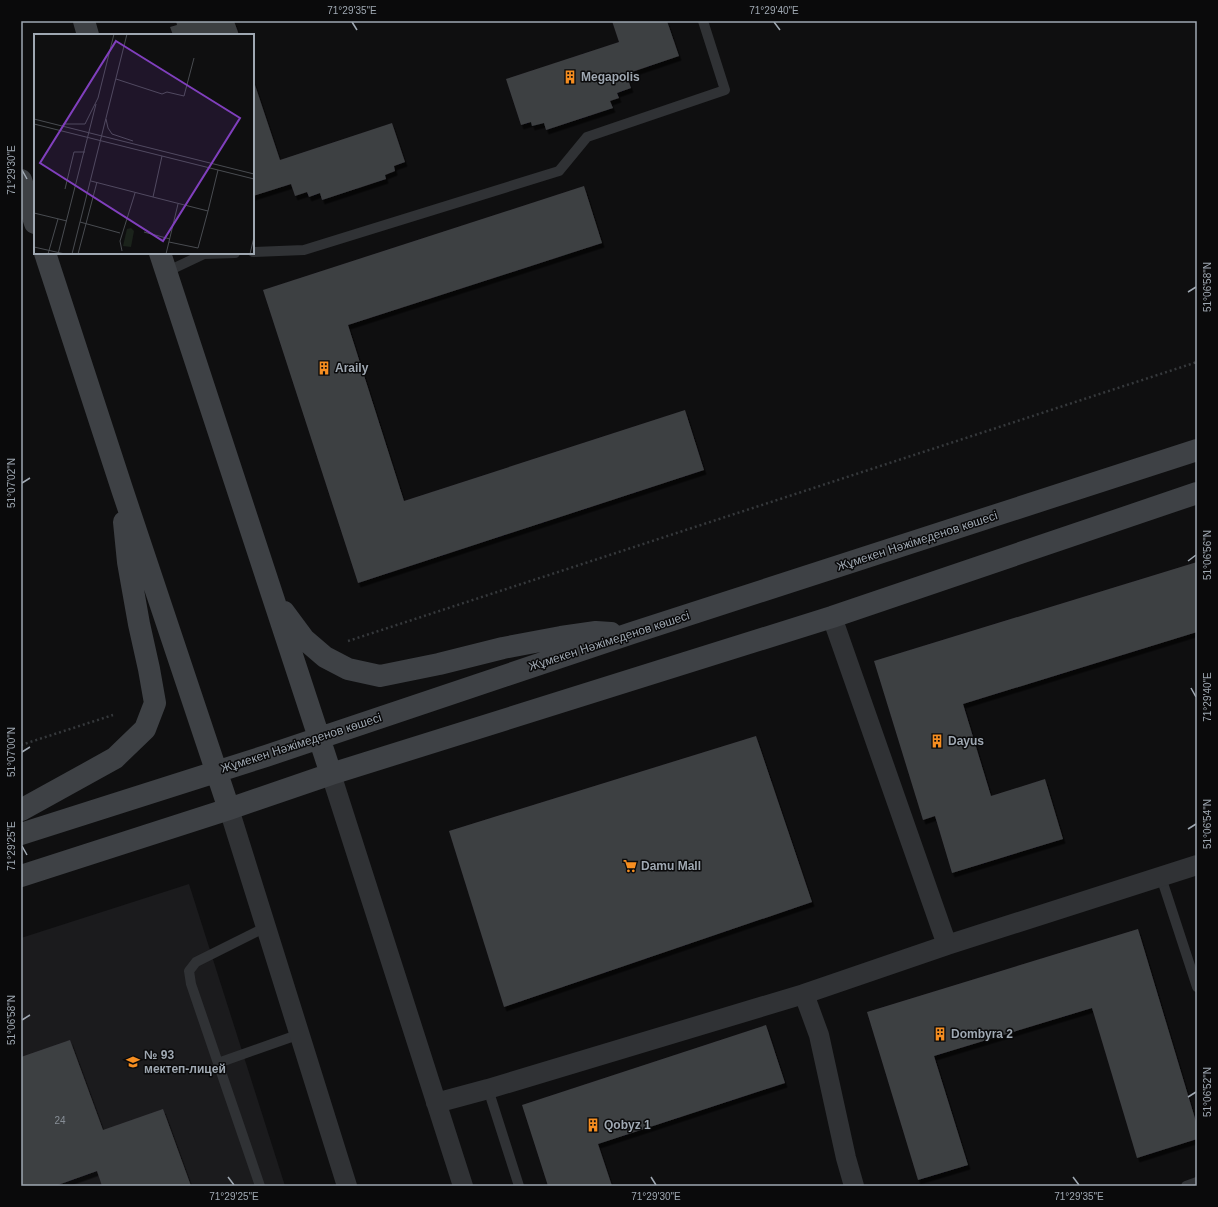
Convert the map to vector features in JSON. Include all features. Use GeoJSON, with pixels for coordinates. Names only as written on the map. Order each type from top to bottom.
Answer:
{"type":"FeatureCollection","features":[{"type":"Feature","properties":{"kind":"main road"},"geometry":{"type":"LineString","coordinates":[[84,21],[88,34]]}},
{"type":"Feature","properties":{"kind":"main road"},"geometry":{"type":"LineString","coordinates":[[21,180],[34,220]]}},
{"type":"Feature","properties":{"kind":"main road"},"geometry":{"type":"LineString","coordinates":[[45,254],[229,809]]}},
{"type":"Feature","properties":{"kind":"main road"},"geometry":{"type":"LineString","coordinates":[[163,263],[331,774]]}},
{"type":"Feature","properties":{"kind":"main road","name":"Жұмекен Нәжімеденов көшесі"},"geometry":{"type":"LineString","coordinates":[[21,834],[318,738],[632,633],[1197,450]]}},
{"type":"Feature","properties":{"kind":"main road"},"geometry":{"type":"LineString","coordinates":[[21,810],[115,758],[145,729],[155,704],[128,562],[122,489]]}},
{"type":"Feature","properties":{"kind":"main road"},"geometry":{"type":"LineString","coordinates":[[21,876],[229,809],[331,774],[832,617],[1197,493]]}},
{"type":"Feature","properties":{"kind":"main road"},"geometry":{"type":"LineString","coordinates":[[271,594],[304,639],[325,657],[348,669],[380,676],[439,664],[503,648],[561,637],[596,632],[632,633]]}},
{"type":"Feature","properties":{"kind":"street"},"geometry":{"type":"LineString","coordinates":[[832,617],[947,945]]}},
{"type":"Feature","properties":{"kind":"street"},"geometry":{"type":"LineString","coordinates":[[331,774],[463,1186]]}},
{"type":"Feature","properties":{"kind":"street"},"geometry":{"type":"LineString","coordinates":[[229,809],[347,1186]]}},
{"type":"Feature","properties":{"kind":"street"},"geometry":{"type":"LineString","coordinates":[[436,1103],[488,1089],[804,994],[947,945],[1197,865]]}},
{"type":"Feature","properties":{"kind":"street"},"geometry":{"type":"LineString","coordinates":[[804,994],[819,1035],[846,1158],[854,1186]]}},
{"type":"Feature","properties":{"kind":"lane"},"geometry":{"type":"LineString","coordinates":[[254,252],[304,250],[559,171],[587,137],[725,90],[703,21]]}},
{"type":"Feature","properties":{"kind":"lane"},"geometry":{"type":"LineString","coordinates":[[163,263],[204,254]]}},
{"type":"Feature","properties":{"kind":"lane"},"geometry":{"type":"LineString","coordinates":[[1161,877],[1197,987]]}},
{"type":"Feature","properties":{"kind":"lane"},"geometry":{"type":"LineString","coordinates":[[260,1186],[191,984],[189,971],[196,962],[266,927]]}},
{"type":"Feature","properties":{"kind":"lane"},"geometry":{"type":"LineString","coordinates":[[218,1063],[300,1034]]}},
{"type":"Feature","properties":{"kind":"lane"},"geometry":{"type":"LineString","coordinates":[[488,1089],[519,1186]]}},
{"type":"Feature","properties":{"kind":"lane"},"geometry":{"type":"LineString","coordinates":[[1186,1186],[1197,1182]]}},
{"type":"Feature","properties":{"kind":"path"},"geometry":{"type":"LineString","coordinates":[[343,643],[1197,362]]}},
{"type":"Feature","properties":{"kind":"path"},"geometry":{"type":"LineString","coordinates":[[21,745],[113,715]]}},
{"type":"Feature","properties":{"kind":"shaded area","name":"№ 93 мектеп-лицей"},"geometry":{"type":"Polygon","coordinates":[[[189,884],[285,1186],[21,1186],[21,938],[189,884]]]}},
{"type":"Feature","properties":{"kind":"building"},"geometry":{"type":"Polygon","coordinates":[[[176,21],[234,21],[239,34],[173,34],[170,27],[177,25],[176,21]]]}},
{"type":"Feature","properties":{"kind":"building","name":"Megapolis"},"geometry":{"type":"Polygon","coordinates":[[[612,21],[667,21],[679,56],[626,74],[631,88],[617,93],[619,98],[610,101],[613,108],[546,130],[544,123],[532,126],[531,122],[521,125],[506,79],[619,42],[612,21]]]}},
{"type":"Feature","properties":{"kind":"building"},"geometry":{"type":"Polygon","coordinates":[[[254,82],[280,160],[392,123],[405,162],[394,166],[395,171],[385,175],[386,179],[322,200],[320,193],[309,197],[307,192],[295,196],[291,184],[254,196],[254,82]]]}},
{"type":"Feature","properties":{"kind":"building","name":"Araily"},"geometry":{"type":"Polygon","coordinates":[[[584,186],[602,243],[348,325],[404,501],[685,410],[704,470],[358,583],[263,290],[584,186]]]}},
{"type":"Feature","properties":{"kind":"building","name":"Dayus"},"geometry":{"type":"Polygon","coordinates":[[[1197,562],[1197,632],[963,704],[991,796],[1045,779],[1063,839],[952,873],[935,816],[923,820],[874,661],[1197,562]]]}},
{"type":"Feature","properties":{"kind":"building","name":"Damu Mall"},"geometry":{"type":"Polygon","coordinates":[[[756,736],[812,902],[504,1007],[449,831],[756,736]]]}},
{"type":"Feature","properties":{"kind":"building","name":"Dombyra 2"},"geometry":{"type":"Polygon","coordinates":[[[1138,929],[1197,1125],[1197,1139],[1137,1158],[1092,1008],[934,1056],[968,1165],[918,1180],[867,1012],[1138,929]]]}},
{"type":"Feature","properties":{"kind":"building","name":"Qobyz 1"},"geometry":{"type":"Polygon","coordinates":[[[766,1025],[785,1083],[598,1144],[612,1186],[548,1186],[522,1105],[766,1025]]]}},
{"type":"Feature","properties":{"kind":"building"},"geometry":{"type":"Polygon","coordinates":[[[70,1040],[103,1130],[163,1109],[191,1186],[102,1186],[97,1171],[55,1186],[21,1186],[21,1057],[70,1040]]]}},
{"type":"Feature","properties":{"kind":"place","name":"Megapolis"},"geometry":{"type":"Point","coordinates":[570,77]}},
{"type":"Feature","properties":{"kind":"place","name":"Araily"},"geometry":{"type":"Point","coordinates":[324,368]}},
{"type":"Feature","properties":{"kind":"place","name":"Dayus"},"geometry":{"type":"Point","coordinates":[937,741]}},
{"type":"Feature","properties":{"kind":"place","name":"Damu Mall"},"geometry":{"type":"Point","coordinates":[630,866]}},
{"type":"Feature","properties":{"kind":"place","name":"Dombyra 2"},"geometry":{"type":"Point","coordinates":[940,1034]}},
{"type":"Feature","properties":{"kind":"place","name":"№ 93 мектеп-лицей"},"geometry":{"type":"Point","coordinates":[133,1062]}},
{"type":"Feature","properties":{"kind":"place","name":"Qobyz 1"},"geometry":{"type":"Point","coordinates":[593,1125]}}]}
